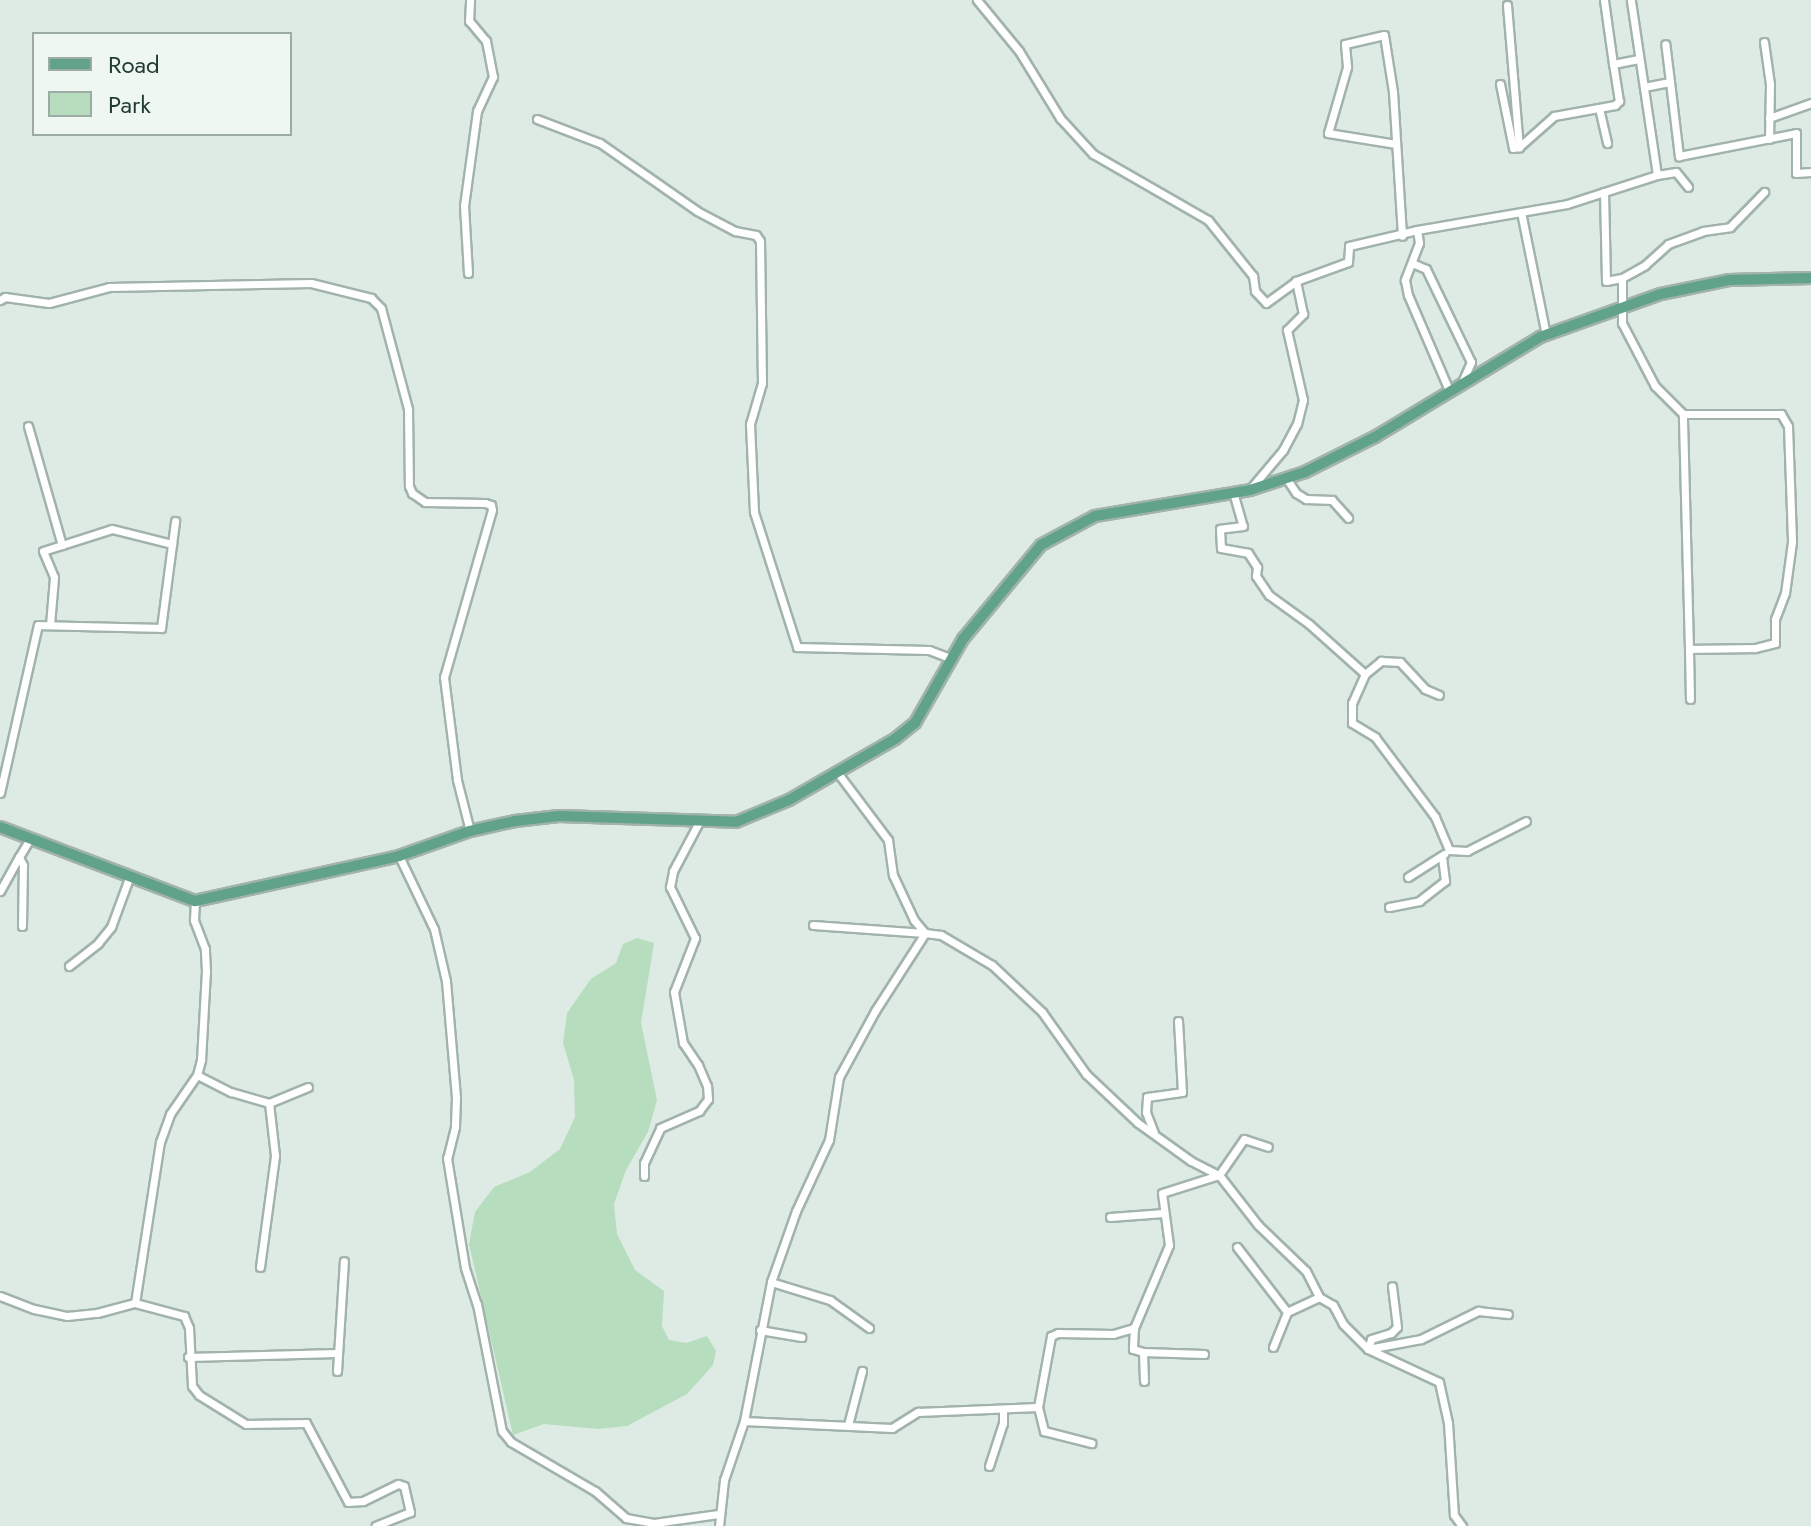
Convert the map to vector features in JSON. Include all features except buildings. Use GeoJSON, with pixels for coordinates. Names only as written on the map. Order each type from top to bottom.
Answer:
{"type":"FeatureCollection","features":[{"type":"Feature","properties":{"kind":"main road"},"geometry":{"type":"LineString","coordinates":[[0,827],[195,901],[399,856],[470,831],[559,816],[736,822],[789,800],[895,739],[915,723],[950,658],[1041,545],[1095,516],[1250,490],[1286,478],[1375,437],[1462,382],[1546,335],[1661,294],[1729,280],[1811,278]]}},
{"type":"Feature","properties":{"kind":"street"},"geometry":{"type":"LineString","coordinates":[[468,273],[464,206],[477,111],[493,77],[486,41],[469,21],[470,0]]}},
{"type":"Feature","properties":{"kind":"street"},"geometry":{"type":"LineString","coordinates":[[977,0],[1019,51],[1060,118],[1093,154],[1208,220],[1253,276],[1255,291],[1266,303],[1296,281],[1348,262],[1349,246],[1402,236],[1417,230],[1567,204],[1657,175],[1676,172],[1688,187]]}},
{"type":"Feature","properties":{"kind":"street"},"geometry":{"type":"LineString","coordinates":[[1500,84],[1513,148],[1519,147],[1554,116],[1615,105],[1619,101],[1604,0]]}},
{"type":"Feature","properties":{"kind":"street"},"geometry":{"type":"LineString","coordinates":[[1631,0],[1657,175]]}},
{"type":"Feature","properties":{"kind":"street"},"geometry":{"type":"LineString","coordinates":[[1507,5],[1519,147]]}},
{"type":"Feature","properties":{"kind":"street"},"geometry":{"type":"LineString","coordinates":[[1396,144],[1328,133],[1347,67],[1345,44],[1384,35],[1393,92],[1402,236]]}},
{"type":"Feature","properties":{"kind":"street"},"geometry":{"type":"LineString","coordinates":[[1764,42],[1770,84],[1769,139]]}},
{"type":"Feature","properties":{"kind":"street"},"geometry":{"type":"LineString","coordinates":[[1665,44],[1679,156],[1796,133],[1796,173],[1811,172]]}},
{"type":"Feature","properties":{"kind":"street"},"geometry":{"type":"LineString","coordinates":[[1613,64],[1639,59]]}},
{"type":"Feature","properties":{"kind":"street"},"geometry":{"type":"LineString","coordinates":[[1644,87],[1670,82]]}},
{"type":"Feature","properties":{"kind":"street"},"geometry":{"type":"LineString","coordinates":[[1769,118],[1811,103]]}},
{"type":"Feature","properties":{"kind":"street"},"geometry":{"type":"LineString","coordinates":[[1599,108],[1607,143]]}},
{"type":"Feature","properties":{"kind":"street"},"geometry":{"type":"LineString","coordinates":[[537,119],[600,143],[697,211],[735,231],[756,235],[760,241],[762,383],[750,424],[754,512],[797,647],[929,650],[950,658]]}},
{"type":"Feature","properties":{"kind":"street"},"geometry":{"type":"LineString","coordinates":[[1604,192],[1606,281],[1622,278],[1645,265],[1668,244],[1703,231],[1730,227],[1764,192]]}},
{"type":"Feature","properties":{"kind":"street"},"geometry":{"type":"LineString","coordinates":[[1521,212],[1546,335]]}},
{"type":"Feature","properties":{"kind":"street"},"geometry":{"type":"LineString","coordinates":[[1417,230],[1419,243],[1405,280],[1408,295],[1449,390]]}},
{"type":"Feature","properties":{"kind":"street"},"geometry":{"type":"LineString","coordinates":[[1412,263],[1426,269],[1471,362],[1462,382]]}},
{"type":"Feature","properties":{"kind":"street"},"geometry":{"type":"LineString","coordinates":[[1622,278],[1622,323],[1655,386],[1683,414],[1690,699]]}},
{"type":"Feature","properties":{"kind":"street"},"geometry":{"type":"LineString","coordinates":[[1250,490],[1283,450],[1297,424],[1303,400],[1287,330],[1303,314],[1296,281]]}},
{"type":"Feature","properties":{"kind":"street"},"geometry":{"type":"LineString","coordinates":[[0,300],[5,297],[49,303],[109,287],[311,283],[371,298],[381,308],[408,409],[409,486],[412,493],[425,502],[485,503],[491,505],[492,510],[444,677],[457,780],[470,831]]}},
{"type":"Feature","properties":{"kind":"street"},"geometry":{"type":"LineString","coordinates":[[1683,414],[1781,414],[1788,426],[1790,457],[1792,542],[1785,593],[1775,619],[1775,643],[1755,648],[1689,649]]}},
{"type":"Feature","properties":{"kind":"street"},"geometry":{"type":"LineString","coordinates":[[28,426],[62,545]]}},
{"type":"Feature","properties":{"kind":"street"},"geometry":{"type":"LineString","coordinates":[[1286,478],[1296,493],[1306,499],[1332,500],[1348,518]]}},
{"type":"Feature","properties":{"kind":"street"},"geometry":{"type":"LineString","coordinates":[[1233,492],[1243,526],[1220,529],[1221,548],[1248,553],[1257,567],[1256,576],[1269,595],[1309,624],[1365,674]]}},
{"type":"Feature","properties":{"kind":"street"},"geometry":{"type":"LineString","coordinates":[[0,793],[38,625],[161,628],[175,521]]}},
{"type":"Feature","properties":{"kind":"street"},"geometry":{"type":"LineString","coordinates":[[50,625],[54,577],[43,551],[112,529],[172,544]]}},
{"type":"Feature","properties":{"kind":"street"},"geometry":{"type":"LineString","coordinates":[[1389,907],[1419,901],[1445,881],[1446,853],[1435,817],[1375,737],[1352,723],[1352,703],[1365,674],[1381,661],[1400,662],[1425,689],[1439,695]]}},
{"type":"Feature","properties":{"kind":"street"},"geometry":{"type":"LineString","coordinates":[[837,772],[888,840],[893,875],[914,920],[925,933]]}},
{"type":"Feature","properties":{"kind":"street"},"geometry":{"type":"LineString","coordinates":[[1408,877],[1446,853],[1467,851],[1526,821]]}},
{"type":"Feature","properties":{"kind":"street"},"geometry":{"type":"LineString","coordinates":[[644,1176],[644,1163],[660,1128],[699,1111],[708,1099],[707,1086],[698,1065],[683,1043],[674,992],[695,938],[670,887],[673,871],[699,822]]}},
{"type":"Feature","properties":{"kind":"street"},"geometry":{"type":"LineString","coordinates":[[0,891],[30,839]]}},
{"type":"Feature","properties":{"kind":"street"},"geometry":{"type":"LineString","coordinates":[[399,856],[434,929],[446,981],[456,1097],[455,1127],[447,1158],[465,1268],[477,1304],[502,1431],[511,1442],[595,1491],[626,1518],[654,1523],[718,1514]]}},
{"type":"Feature","properties":{"kind":"street"},"geometry":{"type":"LineString","coordinates":[[19,857],[23,865],[22,926]]}},
{"type":"Feature","properties":{"kind":"street"},"geometry":{"type":"LineString","coordinates":[[69,966],[98,943],[111,927],[129,878]]}},
{"type":"Feature","properties":{"kind":"street"},"geometry":{"type":"LineString","coordinates":[[135,1303],[160,1142],[170,1114],[197,1075],[206,971],[205,949],[194,920],[195,901]]}},
{"type":"Feature","properties":{"kind":"street"},"geometry":{"type":"LineString","coordinates":[[813,925],[941,935],[992,965],[1042,1012],[1086,1074],[1155,1135],[1191,1161],[1219,1175],[1258,1225],[1306,1271],[1319,1297],[1333,1305],[1343,1324],[1368,1349],[1439,1382],[1448,1423],[1454,1515],[1462,1526]]}},
{"type":"Feature","properties":{"kind":"street"},"geometry":{"type":"LineString","coordinates":[[719,1526],[724,1480],[744,1421],[771,1282],[796,1211],[829,1140],[839,1077],[925,933]]}},
{"type":"Feature","properties":{"kind":"street"},"geometry":{"type":"LineString","coordinates":[[1155,1135],[1146,1112],[1147,1097],[1182,1092],[1178,1021]]}},
{"type":"Feature","properties":{"kind":"street"},"geometry":{"type":"LineString","coordinates":[[197,1075],[231,1092],[269,1103],[308,1087]]}},
{"type":"Feature","properties":{"kind":"street"},"geometry":{"type":"LineString","coordinates":[[260,1267],[275,1156],[269,1103]]}},
{"type":"Feature","properties":{"kind":"street"},"geometry":{"type":"LineString","coordinates":[[1204,1354],[1133,1349],[1134,1328],[1169,1245],[1162,1193],[1219,1175],[1244,1139],[1268,1147]]}},
{"type":"Feature","properties":{"kind":"street"},"geometry":{"type":"LineString","coordinates":[[1110,1217],[1164,1213]]}},
{"type":"Feature","properties":{"kind":"street"},"geometry":{"type":"LineString","coordinates":[[1237,1247],[1287,1312]]}},
{"type":"Feature","properties":{"kind":"street"},"geometry":{"type":"LineString","coordinates":[[337,1371],[344,1261]]}},
{"type":"Feature","properties":{"kind":"street"},"geometry":{"type":"LineString","coordinates":[[771,1282],[830,1300],[869,1328]]}},
{"type":"Feature","properties":{"kind":"street"},"geometry":{"type":"LineString","coordinates":[[1368,1349],[1371,1339],[1391,1333],[1397,1327],[1392,1286]]}},
{"type":"Feature","properties":{"kind":"street"},"geometry":{"type":"LineString","coordinates":[[0,1296],[34,1309],[67,1316],[97,1313],[135,1303],[184,1316],[189,1328],[188,1357],[192,1386],[233,1418],[255,1425],[306,1423],[348,1502],[363,1501],[398,1484],[404,1486],[410,1512],[376,1526]]}},
{"type":"Feature","properties":{"kind":"street"},"geometry":{"type":"LineString","coordinates":[[1273,1347],[1287,1312],[1319,1297]]}},
{"type":"Feature","properties":{"kind":"street"},"geometry":{"type":"LineString","coordinates":[[1368,1349],[1421,1339],[1478,1311],[1508,1314]]}},
{"type":"Feature","properties":{"kind":"street"},"geometry":{"type":"LineString","coordinates":[[1091,1443],[1044,1431],[1039,1423],[1038,1407],[1051,1336],[1058,1333],[1113,1334],[1134,1328]]}},
{"type":"Feature","properties":{"kind":"street"},"geometry":{"type":"LineString","coordinates":[[760,1330],[801,1337]]}},
{"type":"Feature","properties":{"kind":"street"},"geometry":{"type":"LineString","coordinates":[[1143,1352],[1144,1381]]}},
{"type":"Feature","properties":{"kind":"street"},"geometry":{"type":"LineString","coordinates":[[188,1357],[337,1353]]}},
{"type":"Feature","properties":{"kind":"street"},"geometry":{"type":"LineString","coordinates":[[848,1425],[862,1371]]}},
{"type":"Feature","properties":{"kind":"street"},"geometry":{"type":"LineString","coordinates":[[744,1421],[892,1428],[918,1412],[1038,1407]]}},
{"type":"Feature","properties":{"kind":"street"},"geometry":{"type":"LineString","coordinates":[[989,1466],[1003,1423],[1003,1409]]}},
{"type":"Feature","properties":{"kind":"green space"},"geometry":{"type":"Polygon","coordinates":[[[637,938],[654,943],[641,1023],[657,1100],[648,1132],[626,1170],[614,1204],[617,1234],[635,1270],[664,1291],[662,1326],[669,1340],[686,1343],[707,1336],[716,1351],[713,1365],[687,1394],[627,1426],[598,1429],[544,1424],[513,1435],[469,1244],[475,1212],[494,1187],[530,1172],[560,1149],[575,1117],[574,1080],[563,1043],[567,1013],[591,979],[616,963],[623,944],[637,938]]]}}]}
